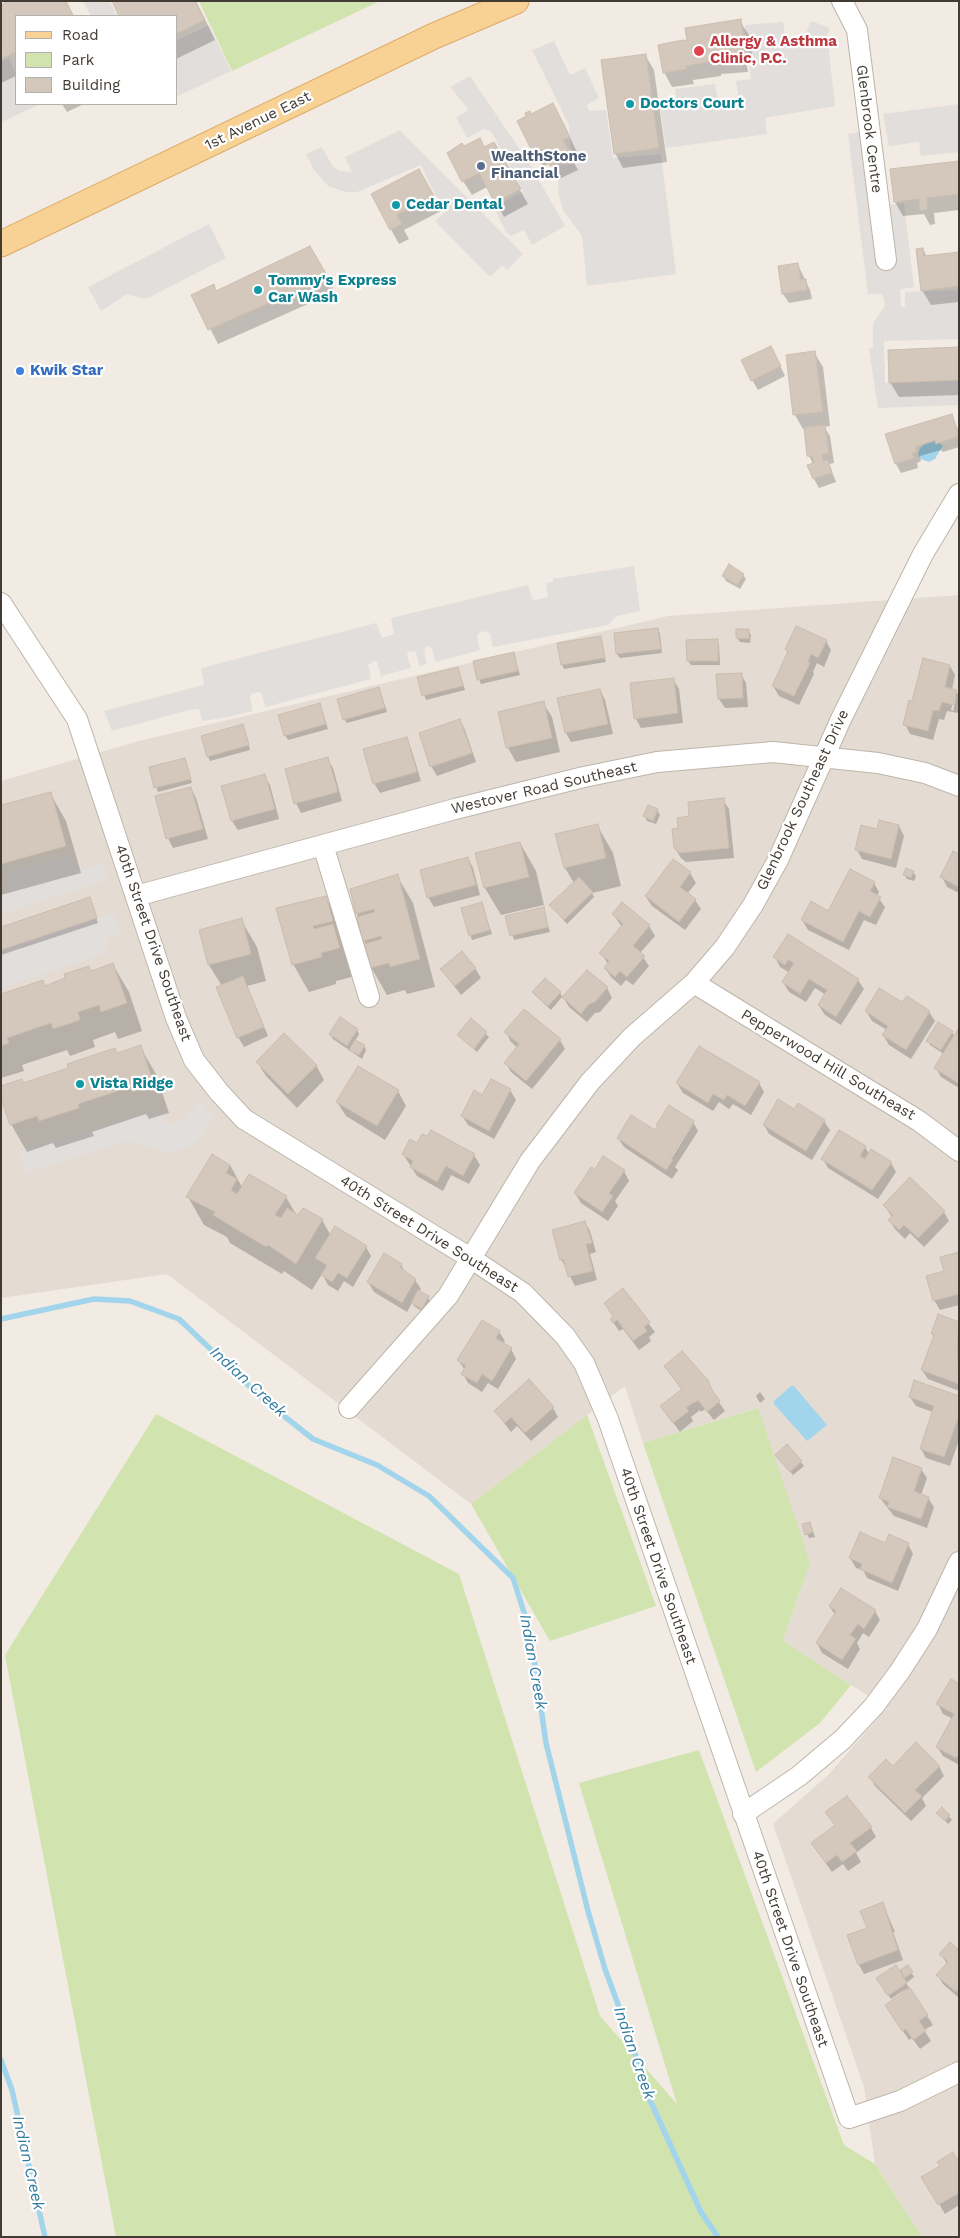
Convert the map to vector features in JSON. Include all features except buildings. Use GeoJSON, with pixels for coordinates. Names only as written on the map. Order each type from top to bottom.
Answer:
{"type":"FeatureCollection","features":[{"type":"Feature","properties":{"kind":"main road","name":"1st Avenue East"},"geometry":{"type":"LineString","coordinates":[[1,244],[434,36],[516,1]]}},
{"type":"Feature","properties":{"kind":"street","name":"Glenbrook Centre"},"geometry":{"type":"LineString","coordinates":[[842,1],[857,30],[886,260]]}},
{"type":"Feature","properties":{"kind":"street","name":"Glenbrook Southeast Drive"},"geometry":{"type":"LineString","coordinates":[[349,1408],[448,1296],[530,1161],[590,1082],[632,1037],[694,983],[725,947],[753,905],[778,860],[824,756],[923,554],[959,494]]}},
{"type":"Feature","properties":{"kind":"street","name":"40th Street Drive Southeast"},"geometry":{"type":"LineString","coordinates":[[1,603],[77,719],[176,1018],[194,1060],[219,1092],[244,1118],[472,1259],[523,1293],[565,1336],[584,1363],[608,1419],[849,2118],[900,2101],[959,2072]]}},
{"type":"Feature","properties":{"kind":"street","name":"Westover Road Southeast"},"geometry":{"type":"LineString","coordinates":[[136,896],[584,777],[657,762],[773,752],[824,756],[925,773],[959,786]]}},
{"type":"Feature","properties":{"kind":"street"},"geometry":{"type":"LineString","coordinates":[[323,846],[368,997]]}},
{"type":"Feature","properties":{"kind":"street","name":"Pepperwood Hill Southeast"},"geometry":{"type":"LineString","coordinates":[[694,983],[919,1121],[959,1151]]}},
{"type":"Feature","properties":{"kind":"street"},"geometry":{"type":"LineString","coordinates":[[743,1814],[799,1776],[843,1739],[874,1706],[927,1629],[959,1562]]}},
{"type":"Feature","properties":{"kind":"shaded area"},"geometry":{"type":"Polygon","coordinates":[[[83,1],[110,1],[117,15],[90,15],[83,1]]]}},
{"type":"Feature","properties":{"kind":"shaded area"},"geometry":{"type":"Polygon","coordinates":[[[811,21],[830,28],[827,35],[835,106],[765,118],[767,134],[666,148],[660,108],[677,106],[675,89],[715,84],[719,105],[739,102],[736,81],[751,79],[745,25],[783,22],[785,34],[789,37],[796,37],[806,32],[811,21]]]}},
{"type":"Feature","properties":{"kind":"shaded area"},"geometry":{"type":"Polygon","coordinates":[[[209,25],[231,71],[178,96],[178,40],[209,25]]]}},
{"type":"Feature","properties":{"kind":"shaded area"},"geometry":{"type":"Polygon","coordinates":[[[554,41],[570,75],[585,68],[599,98],[587,105],[589,111],[606,110],[613,158],[661,154],[676,274],[587,286],[582,236],[563,210],[559,196],[557,166],[572,164],[569,125],[532,50],[554,41]]]}},
{"type":"Feature","properties":{"kind":"shaded area"},"geometry":{"type":"Polygon","coordinates":[[[9,58],[15,70],[15,105],[39,105],[1,122],[1,62],[9,58]]]}},
{"type":"Feature","properties":{"kind":"shaded area"},"geometry":{"type":"Polygon","coordinates":[[[470,76],[529,163],[565,226],[532,245],[524,230],[511,236],[506,232],[494,208],[523,191],[491,131],[484,129],[467,138],[456,117],[468,109],[450,87],[470,76]]]}},
{"type":"Feature","properties":{"kind":"shaded area"},"geometry":{"type":"Polygon","coordinates":[[[959,104],[959,152],[921,156],[919,142],[889,146],[883,114],[959,104]]]}},
{"type":"Feature","properties":{"kind":"shaded area"},"geometry":{"type":"Polygon","coordinates":[[[880,128],[889,205],[904,203],[914,287],[900,289],[901,307],[905,307],[905,292],[959,290],[959,339],[884,341],[885,383],[959,378],[959,405],[878,408],[869,349],[873,347],[873,323],[885,306],[882,294],[868,294],[848,134],[880,128]]]}},
{"type":"Feature","properties":{"kind":"shaded area"},"geometry":{"type":"Polygon","coordinates":[[[400,130],[523,254],[507,270],[502,265],[490,277],[435,221],[447,210],[435,195],[421,165],[357,192],[346,192],[328,186],[314,170],[306,154],[322,147],[333,167],[340,171],[352,172],[345,157],[400,130]]]}},
{"type":"Feature","properties":{"kind":"shaded area"},"geometry":{"type":"Polygon","coordinates":[[[209,224],[226,258],[146,299],[127,294],[101,311],[88,287],[209,224]]]}},
{"type":"Feature","properties":{"kind":"shaded area"},"geometry":{"type":"Polygon","coordinates":[[[634,566],[640,611],[617,616],[608,625],[493,647],[490,634],[486,631],[479,633],[477,636],[480,650],[435,662],[432,648],[427,646],[424,650],[427,664],[419,666],[416,652],[409,651],[407,655],[411,668],[381,676],[377,662],[374,661],[368,665],[371,679],[265,707],[262,694],[259,692],[251,694],[253,711],[223,718],[202,721],[199,709],[193,709],[112,731],[104,711],[203,685],[201,668],[376,623],[382,638],[394,634],[391,618],[528,585],[532,599],[535,600],[548,597],[546,583],[553,582],[553,579],[634,566]]]}},
{"type":"Feature","properties":{"kind":"shaded area"},"geometry":{"type":"Polygon","coordinates":[[[959,595],[959,2237],[922,2237],[875,2164],[864,2087],[773,1824],[828,1775],[887,1708],[783,1641],[810,1562],[757,1408],[643,1443],[625,1386],[471,1504],[167,1274],[1,1298],[1,781],[139,741],[668,616],[959,595]]]}},
{"type":"Feature","properties":{"kind":"shaded area"},"geometry":{"type":"Polygon","coordinates":[[[71,855],[76,867],[80,870],[102,863],[107,880],[1,914],[1,895],[8,894],[10,890],[6,875],[71,855]]]}},
{"type":"Feature","properties":{"kind":"shaded area"},"geometry":{"type":"Polygon","coordinates":[[[114,913],[121,933],[107,938],[107,953],[1,988],[1,950],[114,913]]]}},
{"type":"Feature","properties":{"kind":"shaded area"},"geometry":{"type":"Polygon","coordinates":[[[199,1100],[214,1118],[201,1137],[191,1146],[173,1153],[128,1141],[26,1173],[18,1152],[159,1109],[167,1125],[175,1124],[187,1118],[199,1100]]]}},
{"type":"Feature","properties":{"kind":"green space"},"geometry":{"type":"Polygon","coordinates":[[[199,1],[380,1],[232,71],[199,1]]]}},
{"type":"Feature","properties":{"kind":"green space"},"geometry":{"type":"Polygon","coordinates":[[[758,1408],[810,1562],[783,1641],[851,1685],[820,1723],[756,1772],[643,1443],[758,1408]]]}},
{"type":"Feature","properties":{"kind":"green space"},"geometry":{"type":"Polygon","coordinates":[[[156,1414],[459,1574],[600,2016],[677,2104],[579,1783],[699,1750],[844,2145],[875,2164],[922,2237],[116,2237],[5,1655],[156,1414]]]}},
{"type":"Feature","properties":{"kind":"green space"},"geometry":{"type":"Polygon","coordinates":[[[587,1415],[656,1606],[550,1641],[471,1504],[587,1415]]]}},
{"type":"Feature","properties":{"kind":"water"},"geometry":{"type":"Polygon","coordinates":[[[937,441],[943,446],[935,459],[929,462],[921,459],[918,454],[920,448],[925,444],[937,441]]]}},
{"type":"Feature","properties":{"kind":"water"},"geometry":{"type":"Polygon","coordinates":[[[791,1386],[794,1386],[827,1425],[807,1441],[774,1404],[774,1401],[791,1386]]]}},
{"type":"Feature","properties":{"kind":"waterway","name":"Indian Creek"},"geometry":{"type":"LineString","coordinates":[[1,1319],[94,1299],[130,1301],[179,1319],[265,1401],[313,1439],[377,1465],[429,1496],[513,1578],[530,1631],[546,1743],[588,1911],[605,1969],[650,2100],[701,2212],[718,2237]]}},
{"type":"Feature","properties":{"kind":"waterway","name":"Indian Creek"},"geometry":{"type":"LineString","coordinates":[[1,2060],[12,2090],[45,2237]]}},
{"type":"Feature","properties":{"kind":"place","name":"Allergy & Asthma Clinic, P.C."},"geometry":{"type":"Point","coordinates":[699,51]}},
{"type":"Feature","properties":{"kind":"place","name":"Doctors Court"},"geometry":{"type":"Point","coordinates":[630,104]}},
{"type":"Feature","properties":{"kind":"place","name":"WealthStone Financial"},"geometry":{"type":"Point","coordinates":[481,166]}},
{"type":"Feature","properties":{"kind":"place","name":"Cedar Dental"},"geometry":{"type":"Point","coordinates":[396,205]}},
{"type":"Feature","properties":{"kind":"place","name":"Tommy's Express Car Wash"},"geometry":{"type":"Point","coordinates":[258,290]}},
{"type":"Feature","properties":{"kind":"place","name":"Kwik Star"},"geometry":{"type":"Point","coordinates":[20,371]}},
{"type":"Feature","properties":{"kind":"place","name":"Vista Ridge"},"geometry":{"type":"Point","coordinates":[80,1084]}}]}
